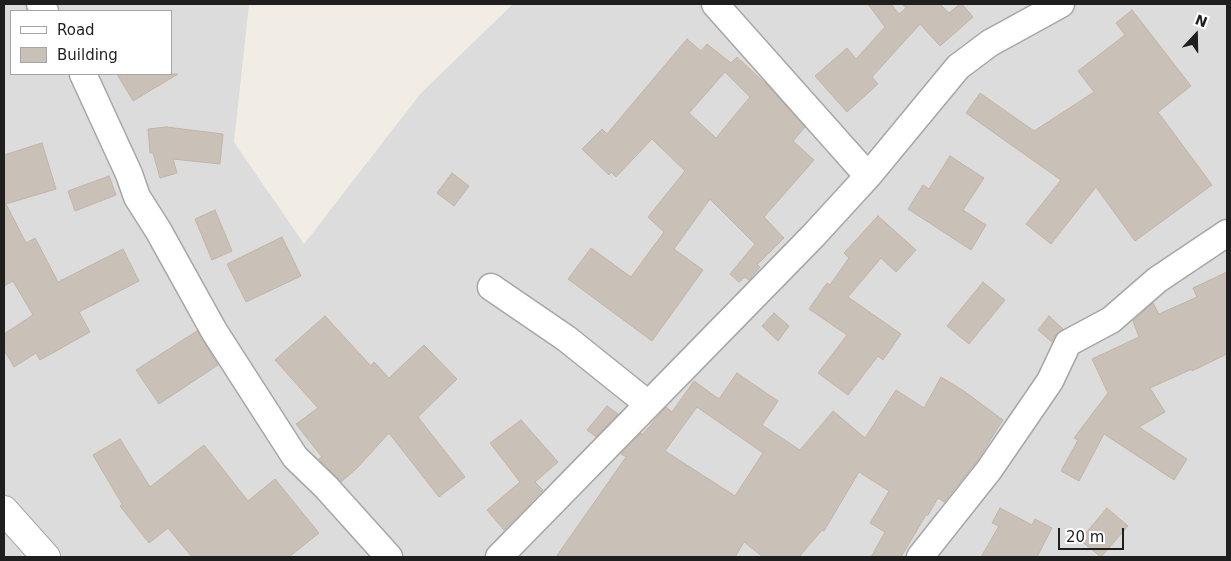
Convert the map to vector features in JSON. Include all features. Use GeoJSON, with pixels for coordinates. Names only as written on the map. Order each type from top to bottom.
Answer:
{"type":"FeatureCollection","features":[{"type":"Feature","properties":{"kind":"street"},"geometry":{"type":"LineString","coordinates":[[716,4],[868,176]]}},
{"type":"Feature","properties":{"kind":"street"},"geometry":{"type":"LineString","coordinates":[[499,557],[813,236],[868,176],[958,67],[990,43],[1054,5]]}},
{"type":"Feature","properties":{"kind":"street"},"geometry":{"type":"LineString","coordinates":[[83,75],[129,174],[137,197],[158,230],[214,331],[295,457],[326,487],[389,557]]}},
{"type":"Feature","properties":{"kind":"street"},"geometry":{"type":"LineString","coordinates":[[920,557],[989,470],[1050,381],[1068,343],[1111,320],[1157,280],[1227,233]]}},
{"type":"Feature","properties":{"kind":"street"},"geometry":{"type":"LineString","coordinates":[[491,286],[567,340],[648,404]]}},
{"type":"Feature","properties":{"kind":"street"},"geometry":{"type":"LineString","coordinates":[[4,510],[46,557]]}},
{"type":"Feature","properties":{"kind":"shaded area"},"geometry":{"type":"Polygon","coordinates":[[[4,4],[249,4],[234,142],[304,244],[421,93],[513,4],[1227,4],[1227,557],[4,557],[4,4]]]}},
{"type":"Feature","properties":{"kind":"building"},"geometry":{"type":"Polygon","coordinates":[[[868,4],[891,4],[899,14],[906,8],[902,4],[940,4],[949,13],[962,4],[973,17],[940,46],[920,24],[872,77],[878,84],[847,112],[815,76],[847,48],[856,59],[885,27],[868,4]]]}},
{"type":"Feature","properties":{"kind":"building"},"geometry":{"type":"Polygon","coordinates":[[[1132,10],[1191,86],[1158,112],[1212,185],[1135,241],[1096,187],[1051,244],[1026,224],[1061,180],[966,113],[980,93],[1034,131],[1094,92],[1078,71],[1125,35],[1116,23],[1132,10]]]}},
{"type":"Feature","properties":{"kind":"building"},"geometry":{"type":"Polygon","coordinates":[[[687,39],[701,51],[707,44],[731,63],[737,57],[768,86],[805,127],[793,141],[814,160],[764,217],[784,238],[757,265],[760,267],[749,280],[745,277],[739,282],[730,274],[755,244],[710,199],[674,249],[703,270],[652,341],[568,279],[591,248],[631,277],[664,232],[648,217],[685,171],[652,139],[616,177],[611,172],[609,175],[582,149],[602,129],[607,134],[687,39]],[[725,72],[689,113],[716,138],[750,97],[725,72]]]}},
{"type":"Feature","properties":{"kind":"building"},"geometry":{"type":"Polygon","coordinates":[[[178,74],[133,101],[118,75],[178,74]]]}},
{"type":"Feature","properties":{"kind":"building"},"geometry":{"type":"Polygon","coordinates":[[[166,127],[223,134],[220,164],[173,159],[177,173],[160,178],[153,153],[150,153],[148,129],[166,127]]]}},
{"type":"Feature","properties":{"kind":"building"},"geometry":{"type":"Polygon","coordinates":[[[42,143],[56,189],[6,204],[26,243],[35,238],[58,282],[123,249],[139,281],[79,312],[90,332],[40,360],[36,353],[14,367],[4,350],[4,334],[33,315],[13,281],[4,286],[4,155],[42,143]]]}},
{"type":"Feature","properties":{"kind":"building"},"geometry":{"type":"Polygon","coordinates":[[[950,156],[984,178],[963,210],[986,225],[971,250],[908,209],[923,185],[929,189],[950,156]]]}},
{"type":"Feature","properties":{"kind":"building"},"geometry":{"type":"Polygon","coordinates":[[[452,173],[469,186],[454,206],[437,193],[452,173]]]}},
{"type":"Feature","properties":{"kind":"building"},"geometry":{"type":"Polygon","coordinates":[[[109,176],[116,195],[75,211],[68,191],[109,176]]]}},
{"type":"Feature","properties":{"kind":"building"},"geometry":{"type":"Polygon","coordinates":[[[215,210],[232,251],[212,260],[195,219],[215,210]]]}},
{"type":"Feature","properties":{"kind":"building"},"geometry":{"type":"Polygon","coordinates":[[[878,216],[916,250],[896,272],[881,258],[848,297],[901,334],[883,360],[878,356],[848,395],[818,373],[847,335],[809,309],[827,283],[830,285],[849,258],[844,253],[878,216]]]}},
{"type":"Feature","properties":{"kind":"building"},"geometry":{"type":"Polygon","coordinates":[[[282,237],[301,276],[246,302],[227,264],[282,237]]]}},
{"type":"Feature","properties":{"kind":"building"},"geometry":{"type":"Polygon","coordinates":[[[1227,272],[1227,354],[1150,388],[1165,412],[1139,427],[1187,459],[1174,480],[1104,434],[1079,481],[1061,471],[1078,440],[1074,438],[1108,393],[1092,359],[1139,337],[1133,321],[1153,303],[1159,314],[1197,297],[1193,288],[1227,272]]]}},
{"type":"Feature","properties":{"kind":"building"},"geometry":{"type":"Polygon","coordinates":[[[983,282],[1005,300],[969,344],[947,326],[983,282]]]}},
{"type":"Feature","properties":{"kind":"building"},"geometry":{"type":"Polygon","coordinates":[[[774,313],[789,326],[778,341],[762,326],[774,313]]]}},
{"type":"Feature","properties":{"kind":"building"},"geometry":{"type":"Polygon","coordinates":[[[325,316],[371,366],[374,362],[389,378],[424,345],[457,379],[418,417],[465,477],[439,497],[389,433],[357,468],[341,482],[319,459],[322,457],[296,424],[318,408],[275,360],[325,316]]]}},
{"type":"Feature","properties":{"kind":"building"},"geometry":{"type":"Polygon","coordinates":[[[1049,316],[1063,329],[1055,336],[1052,342],[1038,330],[1049,316]]]}},
{"type":"Feature","properties":{"kind":"building"},"geometry":{"type":"Polygon","coordinates":[[[197,331],[218,365],[159,404],[136,370],[197,331]]]}},
{"type":"Feature","properties":{"kind":"building"},"geometry":{"type":"Polygon","coordinates":[[[737,373],[778,401],[762,425],[800,450],[833,411],[865,438],[896,390],[924,408],[941,377],[964,391],[1003,420],[977,461],[944,502],[938,498],[901,557],[871,557],[885,532],[870,523],[889,491],[859,472],[824,531],[822,530],[799,557],[763,557],[744,542],[735,557],[556,557],[626,457],[621,454],[641,433],[642,435],[666,407],[672,412],[694,381],[719,399],[737,373]],[[697,407],[665,451],[735,496],[763,453],[697,407]]]}},
{"type":"Feature","properties":{"kind":"building"},"geometry":{"type":"Polygon","coordinates":[[[607,406],[618,414],[596,437],[587,430],[607,406]]]}},
{"type":"Feature","properties":{"kind":"building"},"geometry":{"type":"Polygon","coordinates":[[[521,420],[558,462],[535,482],[543,490],[504,530],[487,510],[520,482],[490,443],[521,420]]]}},
{"type":"Feature","properties":{"kind":"building"},"geometry":{"type":"Polygon","coordinates":[[[120,439],[150,487],[204,445],[248,501],[275,479],[319,533],[289,557],[192,557],[168,528],[149,543],[120,506],[122,504],[93,455],[120,439]]]}},
{"type":"Feature","properties":{"kind":"building"},"geometry":{"type":"Polygon","coordinates":[[[1000,508],[1032,525],[1035,519],[1052,528],[1037,557],[981,557],[999,526],[992,523],[1000,508]]]}},
{"type":"Feature","properties":{"kind":"building"},"geometry":{"type":"Polygon","coordinates":[[[1107,508],[1128,526],[1101,557],[1080,540],[1107,508]]]}}]}
